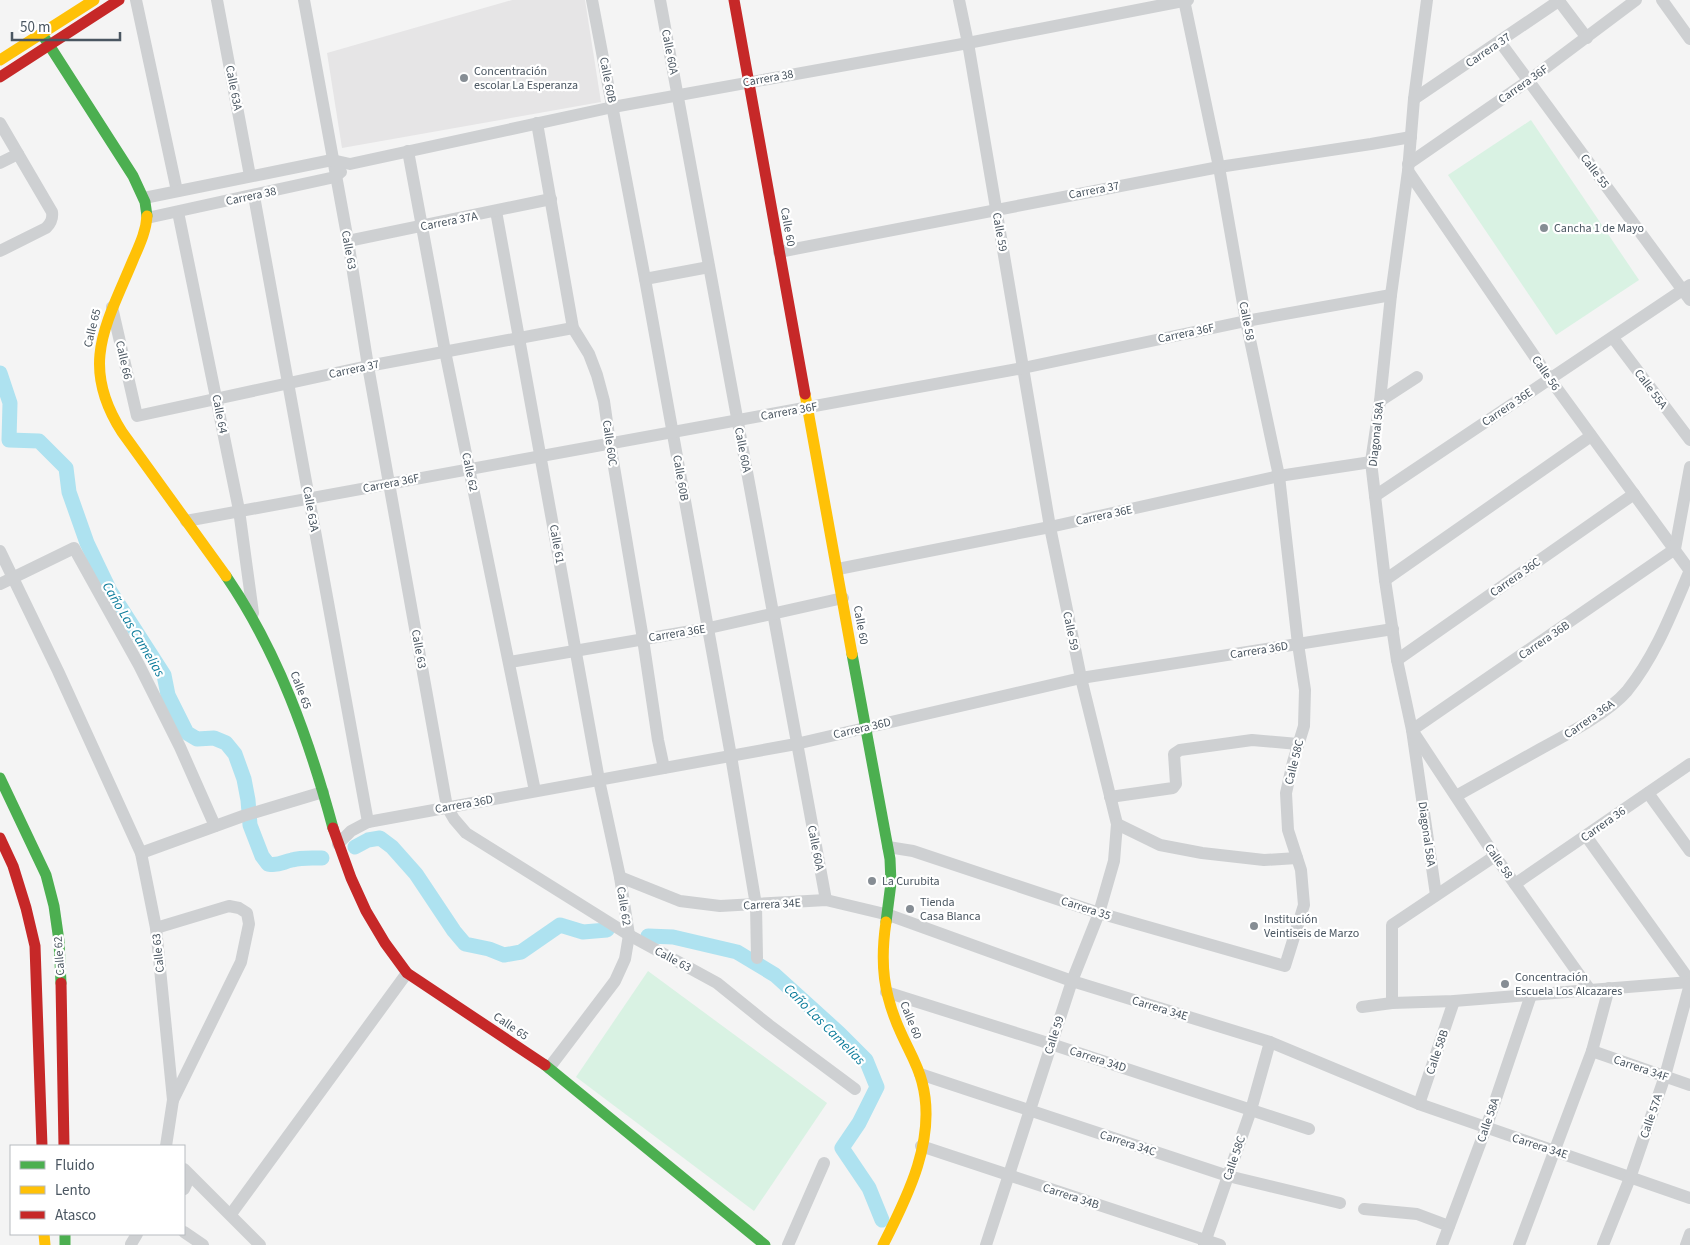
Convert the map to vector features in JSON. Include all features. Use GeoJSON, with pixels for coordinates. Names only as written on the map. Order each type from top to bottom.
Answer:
{"type":"FeatureCollection","features":[{"type":"Feature","properties":{"kind":"street"},"geometry":{"type":"LineString","coordinates":[[0,60],[94,0]]}},
{"type":"Feature","properties":{"kind":"street"},"geometry":{"type":"LineString","coordinates":[[0,77],[119,0]]}},
{"type":"Feature","properties":{"kind":"street"},"geometry":{"type":"LineString","coordinates":[[136,0],[177,191]]}},
{"type":"Feature","properties":{"kind":"street","name":"Calle 63A"},"geometry":{"type":"LineString","coordinates":[[217,0],[250,176]]}},
{"type":"Feature","properties":{"kind":"street","name":"Calle 63"},"geometry":{"type":"LineString","coordinates":[[304,0],[447,807],[466,833],[629,935],[717,983],[768,1025],[855,1089]]}},
{"type":"Feature","properties":{"kind":"street","name":"Calle 60B"},"geometry":{"type":"LineString","coordinates":[[592,0],[645,279],[731,756],[756,905],[757,958]]}},
{"type":"Feature","properties":{"kind":"street","name":"Calle 60A"},"geometry":{"type":"LineString","coordinates":[[660,0],[826,900]]}},
{"type":"Feature","properties":{"kind":"street","name":"Calle 60"},"geometry":{"type":"LineString","coordinates":[[734,0],[778,252],[838,569],[864,728],[888,847],[891,872],[889,915],[884,941],[882,969],[886,992],[896,1023],[920,1074],[925,1095],[926,1121],[922,1146],[910,1183],[883,1245]]}},
{"type":"Feature","properties":{"kind":"street","name":"Calle 59"},"geometry":{"type":"LineString","coordinates":[[959,0],[968,43],[1050,527],[1081,678],[1117,824],[1114,861],[1099,913],[1072,981],[986,1245]]}},
{"type":"Feature","properties":{"kind":"street","name":"Carrera 38"},"geometry":{"type":"LineString","coordinates":[[144,198],[332,160],[350,164],[678,94],[968,43],[1185,0]]}},
{"type":"Feature","properties":{"kind":"street","name":"Calle 58"},"geometry":{"type":"LineString","coordinates":[[1185,0],[1246,321],[1280,476],[1298,644]]}},
{"type":"Feature","properties":{"kind":"street","name":"Diagonal 58A"},"geometry":{"type":"LineString","coordinates":[[1427,0],[1414,99],[1408,168],[1390,295],[1380,401],[1371,462],[1392,629],[1412,730],[1436,895]]}},
{"type":"Feature","properties":{"kind":"street"},"geometry":{"type":"LineString","coordinates":[[1559,0],[1587,38]]}},
{"type":"Feature","properties":{"kind":"street","name":"Carrera 37"},"geometry":{"type":"LineString","coordinates":[[1414,99],[1559,0]]}},
{"type":"Feature","properties":{"kind":"street","name":"Carrera 36F"},"geometry":{"type":"LineString","coordinates":[[1408,168],[1587,38],[1636,0]]}},
{"type":"Feature","properties":{"kind":"street"},"geometry":{"type":"LineString","coordinates":[[1662,0],[1690,39]]}},
{"type":"Feature","properties":{"kind":"street","name":"Calle 65"},"geometry":{"type":"LineString","coordinates":[[42,34],[134,176],[144,198],[147,218],[144,233],[131,265],[111,305],[102,333],[98,364],[102,393],[115,422],[217,563],[253,618],[276,662],[323,792],[338,844],[370,920],[392,955],[407,973],[549,1068],[765,1245]]}},
{"type":"Feature","properties":{"kind":"street","name":"Calle 55"},"geometry":{"type":"LineString","coordinates":[[1500,42],[1688,292]]}},
{"type":"Feature","properties":{"kind":"street"},"geometry":{"type":"LineString","coordinates":[[0,123],[52,212],[50,224],[46,228],[0,251]]}},
{"type":"Feature","properties":{"kind":"street","name":"Calle 60C"},"geometry":{"type":"LineString","coordinates":[[537,123],[573,328],[589,354],[604,401],[664,768]]}},
{"type":"Feature","properties":{"kind":"street","name":"Carrera 37"},"geometry":{"type":"LineString","coordinates":[[778,252],[1218,166],[1410,137]]}},
{"type":"Feature","properties":{"kind":"street","name":"Calle 62"},"geometry":{"type":"LineString","coordinates":[[408,151],[445,351],[535,791]]}},
{"type":"Feature","properties":{"kind":"street"},"geometry":{"type":"LineString","coordinates":[[0,163],[18,154]]}},
{"type":"Feature","properties":{"kind":"street","name":"Carrera 38"},"geometry":{"type":"LineString","coordinates":[[147,218],[335,177],[350,164]]}},
{"type":"Feature","properties":{"kind":"street","name":"Calle 56"},"geometry":{"type":"LineString","coordinates":[[1408,168],[1550,379],[1690,570]]}},
{"type":"Feature","properties":{"kind":"street","name":"Calle 63A"},"geometry":{"type":"LineString","coordinates":[[254,196],[368,822]]}},
{"type":"Feature","properties":{"kind":"street","name":"Carrera 37A"},"geometry":{"type":"LineString","coordinates":[[348,241],[551,199]]}},
{"type":"Feature","properties":{"kind":"street","name":"Calle 61"},"geometry":{"type":"LineString","coordinates":[[496,211],[518,338],[542,455],[599,780],[620,877]]}},
{"type":"Feature","properties":{"kind":"street","name":"Calle 64"},"geometry":{"type":"LineString","coordinates":[[178,212],[239,510],[253,618]]}},
{"type":"Feature","properties":{"kind":"street"},"geometry":{"type":"LineString","coordinates":[[645,279],[709,267]]}},
{"type":"Feature","properties":{"kind":"street","name":"Carrera 36E"},"geometry":{"type":"LineString","coordinates":[[1375,496],[1550,379],[1688,292]]}},
{"type":"Feature","properties":{"kind":"street","name":"Carrera 36F"},"geometry":{"type":"LineString","coordinates":[[186,521],[239,510],[310,500],[389,483],[1023,368],[1246,321],[1390,295]]}},
{"type":"Feature","properties":{"kind":"street","name":"Calle 66"},"geometry":{"type":"LineString","coordinates":[[111,305],[136,416]]}},
{"type":"Feature","properties":{"kind":"street","name":"Carrera 37"},"geometry":{"type":"LineString","coordinates":[[136,416],[368,366],[573,328]]}},
{"type":"Feature","properties":{"kind":"street","name":"Calle 55A"},"geometry":{"type":"LineString","coordinates":[[1613,338],[1690,440]]}},
{"type":"Feature","properties":{"kind":"street"},"geometry":{"type":"LineString","coordinates":[[1380,401],[1417,377]]}},
{"type":"Feature","properties":{"kind":"street"},"geometry":{"type":"LineString","coordinates":[[1385,580],[1591,436]]}},
{"type":"Feature","properties":{"kind":"street","name":"Carrera 36E"},"geometry":{"type":"LineString","coordinates":[[838,569],[1050,527],[1280,476],[1371,462]]}},
{"type":"Feature","properties":{"kind":"street"},"geometry":{"type":"LineString","coordinates":[[1675,549],[1690,467]]}},
{"type":"Feature","properties":{"kind":"street","name":"Carrera 36C"},"geometry":{"type":"LineString","coordinates":[[1397,660],[1634,494]]}},
{"type":"Feature","properties":{"kind":"street"},"geometry":{"type":"LineString","coordinates":[[0,584],[74,548],[140,665],[180,747],[214,826]]}},
{"type":"Feature","properties":{"kind":"street","name":"Carrera 36B"},"geometry":{"type":"LineString","coordinates":[[1412,730],[1675,549]]}},
{"type":"Feature","properties":{"kind":"street","name":"Calle 63"},"geometry":{"type":"LineString","coordinates":[[0,551],[58,671],[141,853],[156,928],[173,1100],[166,1145]]}},
{"type":"Feature","properties":{"kind":"street","name":"Carrera 36A"},"geometry":{"type":"LineString","coordinates":[[1456,796],[1596,717],[1625,693],[1646,666],[1664,631],[1690,570]]}},
{"type":"Feature","properties":{"kind":"street","name":"Carrera 36E"},"geometry":{"type":"LineString","coordinates":[[510,662],[708,628],[843,598]]}},
{"type":"Feature","properties":{"kind":"street","name":"Carrera 36D"},"geometry":{"type":"LineString","coordinates":[[338,844],[351,831],[368,822],[796,744],[1081,678],[1392,629]]}},
{"type":"Feature","properties":{"kind":"street","name":"Calle 58C"},"geometry":{"type":"LineString","coordinates":[[1285,966],[1304,904],[1301,870],[1288,830],[1286,793],[1304,726],[1306,690],[1298,644]]}},
{"type":"Feature","properties":{"kind":"street","name":"Calle 58"},"geometry":{"type":"LineString","coordinates":[[1412,730],[1495,856],[1590,990]]}},
{"type":"Feature","properties":{"kind":"street"},"geometry":{"type":"LineString","coordinates":[[1110,797],[1174,788],[1176,784],[1174,754],[1180,750],[1252,740],[1298,744]]}},
{"type":"Feature","properties":{"kind":"street","name":"Carrera 36"},"geometry":{"type":"LineString","coordinates":[[1515,884],[1690,764]]}},
{"type":"Feature","properties":{"kind":"street","name":"Calle 62"},"geometry":{"type":"LineString","coordinates":[[0,778],[46,875],[54,906],[61,971],[64,1145]]}},
{"type":"Feature","properties":{"kind":"street"},"geometry":{"type":"LineString","coordinates":[[141,853],[249,814],[323,792]]}},
{"type":"Feature","properties":{"kind":"street"},"geometry":{"type":"LineString","coordinates":[[1648,793],[1690,851]]}},
{"type":"Feature","properties":{"kind":"street"},"geometry":{"type":"LineString","coordinates":[[1117,824],[1160,845],[1186,850],[1264,860],[1297,858]]}},
{"type":"Feature","properties":{"kind":"street"},"geometry":{"type":"LineString","coordinates":[[1586,836],[1690,983]]}},
{"type":"Feature","properties":{"kind":"street","name":"Calle 62"},"geometry":{"type":"LineString","coordinates":[[0,838],[13,866],[35,946],[42,1145]]}},
{"type":"Feature","properties":{"kind":"street","name":"Carrera 35"},"geometry":{"type":"LineString","coordinates":[[888,847],[913,851],[1099,913],[1285,966]]}},
{"type":"Feature","properties":{"kind":"street"},"geometry":{"type":"LineString","coordinates":[[1392,1003],[1392,925],[1495,856]]}},
{"type":"Feature","properties":{"kind":"street","name":"Calle 62"},"geometry":{"type":"LineString","coordinates":[[620,877],[629,935]]}},
{"type":"Feature","properties":{"kind":"street","name":"Carrera 34E"},"geometry":{"type":"LineString","coordinates":[[620,877],[680,901],[720,906],[826,900],[889,915],[1072,981],[1270,1042],[1419,1104],[1690,1198]]}},
{"type":"Feature","properties":{"kind":"street"},"geometry":{"type":"LineString","coordinates":[[156,928],[228,906],[239,908],[247,913],[249,924],[241,962],[173,1100]]}},
{"type":"Feature","properties":{"kind":"street"},"geometry":{"type":"LineString","coordinates":[[549,1068],[615,981],[625,958],[629,935]]}},
{"type":"Feature","properties":{"kind":"street"},"geometry":{"type":"LineString","coordinates":[[231,1214],[407,973]]}},
{"type":"Feature","properties":{"kind":"street"},"geometry":{"type":"LineString","coordinates":[[1362,1007],[1392,1003],[1454,1001],[1690,983]]}},
{"type":"Feature","properties":{"kind":"street","name":"Calle 57A"},"geometry":{"type":"LineString","coordinates":[[1603,1245],[1630,1178],[1665,1076],[1690,983]]}},
{"type":"Feature","properties":{"kind":"street"},"geometry":{"type":"LineString","coordinates":[[1519,1245],[1556,1151],[1592,1051],[1609,988]]}},
{"type":"Feature","properties":{"kind":"street","name":"Carrera 34D"},"geometry":{"type":"LineString","coordinates":[[886,992],[1309,1129]]}},
{"type":"Feature","properties":{"kind":"street","name":"Calle 58A"},"geometry":{"type":"LineString","coordinates":[[1442,1245],[1486,1128],[1531,995]]}},
{"type":"Feature","properties":{"kind":"street","name":"Calle 58B"},"geometry":{"type":"LineString","coordinates":[[1419,1104],[1454,1001]]}},
{"type":"Feature","properties":{"kind":"street","name":"Calle 58C"},"geometry":{"type":"LineString","coordinates":[[1205,1242],[1251,1110],[1270,1042]]}},
{"type":"Feature","properties":{"kind":"street","name":"Carrera 34F"},"geometry":{"type":"LineString","coordinates":[[1592,1051],[1690,1085]]}},
{"type":"Feature","properties":{"kind":"street","name":"Carrera 34C"},"geometry":{"type":"LineString","coordinates":[[920,1074],[1228,1176],[1340,1203]]}},
{"type":"Feature","properties":{"kind":"street","name":"Carrera 34B"},"geometry":{"type":"LineString","coordinates":[[922,1146],[1205,1242],[1220,1245]]}},
{"type":"Feature","properties":{"kind":"street"},"geometry":{"type":"LineString","coordinates":[[788,1245],[824,1163]]}},
{"type":"Feature","properties":{"kind":"street"},"geometry":{"type":"LineString","coordinates":[[187,1172],[260,1245]]}},
{"type":"Feature","properties":{"kind":"street"},"geometry":{"type":"LineString","coordinates":[[1364,1208],[1417,1214],[1449,1226]]}},
{"type":"Feature","properties":{"kind":"street"},"geometry":{"type":"LineString","coordinates":[[185,1233],[204,1245]]}},
{"type":"Feature","properties":{"kind":"street"},"geometry":{"type":"LineString","coordinates":[[1686,1245],[1690,1234]]}},
{"type":"Feature","properties":{"kind":"shaded area","name":"Concentración escolar La Esperanza"},"geometry":{"type":"Polygon","coordinates":[[[512,0],[585,0],[601,102],[342,148],[327,53],[512,0]]]}},
{"type":"Feature","properties":{"kind":"green space","name":"Cancha 1 de Mayo"},"geometry":{"type":"Polygon","coordinates":[[[1531,120],[1639,280],[1556,335],[1448,175],[1531,120]]]}},
{"type":"Feature","properties":{"kind":"green space"},"geometry":{"type":"Polygon","coordinates":[[[648,971],[827,1103],[754,1211],[576,1077],[648,971]]]}},
{"type":"Feature","properties":{"kind":"waterway","name":"Caño Las Camelias"},"geometry":{"type":"LineString","coordinates":[[0,373],[10,403],[9,440],[39,441],[66,468],[69,492],[87,543],[110,591],[164,675],[168,695],[187,733],[197,739],[214,738],[226,743],[235,754],[244,779],[250,825],[262,856],[268,864],[278,864],[300,858],[322,858]]}},
{"type":"Feature","properties":{"kind":"waterway","name":"Caño Las Camelias"},"geometry":{"type":"LineString","coordinates":[[355,847],[368,840],[380,838],[392,847],[416,874],[454,931],[465,944],[489,949],[504,955],[521,952],[560,925],[583,932],[607,930]]}},
{"type":"Feature","properties":{"kind":"waterway","name":"Caño Las Camelias"},"geometry":{"type":"LineString","coordinates":[[648,936],[673,937],[737,952],[775,975],[866,1060],[877,1087],[859,1123],[842,1148],[869,1188],[882,1220]]}},
{"type":"Feature","properties":{"kind":"traffic: fast"},"geometry":{"type":"LineString","coordinates":[[42,34],[133,176],[145,202],[147,216]]}},
{"type":"Feature","properties":{"kind":"traffic: fast"},"geometry":{"type":"LineString","coordinates":[[226,576],[245,605],[261,635],[290,697],[324,795],[333,828]]}},
{"type":"Feature","properties":{"kind":"traffic: fast"},"geometry":{"type":"LineString","coordinates":[[852,654],[890,859],[891,883],[886,922]]}},
{"type":"Feature","properties":{"kind":"traffic: fast"},"geometry":{"type":"LineString","coordinates":[[0,778],[46,875],[54,906],[59,941],[61,983]]}},
{"type":"Feature","properties":{"kind":"traffic: fast"},"geometry":{"type":"LineString","coordinates":[[545,1065],[765,1245]]}},
{"type":"Feature","properties":{"kind":"traffic: fast"},"geometry":{"type":"LineString","coordinates":[[65,1235],[65,1245]]}},
{"type":"Feature","properties":{"kind":"traffic: slow"},"geometry":{"type":"LineString","coordinates":[[0,60],[94,0]]}},
{"type":"Feature","properties":{"kind":"traffic: slow"},"geometry":{"type":"LineString","coordinates":[[147,216],[142,239],[106,325],[99,365],[102,386],[109,408],[122,432],[226,576]]}},
{"type":"Feature","properties":{"kind":"traffic: slow"},"geometry":{"type":"LineString","coordinates":[[805,394],[852,654]]}},
{"type":"Feature","properties":{"kind":"traffic: slow"},"geometry":{"type":"LineString","coordinates":[[883,1245],[902,1207],[918,1166],[926,1124],[926,1103],[922,1082],[895,1019],[884,978],[883,951],[886,922]]}},
{"type":"Feature","properties":{"kind":"traffic: slow"},"geometry":{"type":"LineString","coordinates":[[44,1235],[45,1245]]}},
{"type":"Feature","properties":{"kind":"traffic: jam"},"geometry":{"type":"LineString","coordinates":[[0,77],[119,0]]}},
{"type":"Feature","properties":{"kind":"traffic: jam"},"geometry":{"type":"LineString","coordinates":[[734,0],[805,394]]}},
{"type":"Feature","properties":{"kind":"traffic: jam"},"geometry":{"type":"LineString","coordinates":[[333,828],[351,878],[366,911],[385,943],[407,973],[545,1065]]}},
{"type":"Feature","properties":{"kind":"traffic: jam"},"geometry":{"type":"LineString","coordinates":[[0,838],[13,866],[35,946],[42,1145]]}},
{"type":"Feature","properties":{"kind":"traffic: jam"},"geometry":{"type":"LineString","coordinates":[[61,983],[64,1145]]}},
{"type":"Feature","properties":{"kind":"place","name":"Concentración escolar La Esperanza"},"geometry":{"type":"Point","coordinates":[464,78]}},
{"type":"Feature","properties":{"kind":"place","name":"Cancha 1 de Mayo"},"geometry":{"type":"Point","coordinates":[1544,228]}},
{"type":"Feature","properties":{"kind":"place","name":"La Curubita"},"geometry":{"type":"Point","coordinates":[872,881]}},
{"type":"Feature","properties":{"kind":"place","name":"Tienda Casa Blanca"},"geometry":{"type":"Point","coordinates":[910,909]}},
{"type":"Feature","properties":{"kind":"place","name":"Institución Veintiseis de Marzo"},"geometry":{"type":"Point","coordinates":[1254,926]}},
{"type":"Feature","properties":{"kind":"place","name":"Concentración Escuela Los Alcazares"},"geometry":{"type":"Point","coordinates":[1505,984]}}]}
